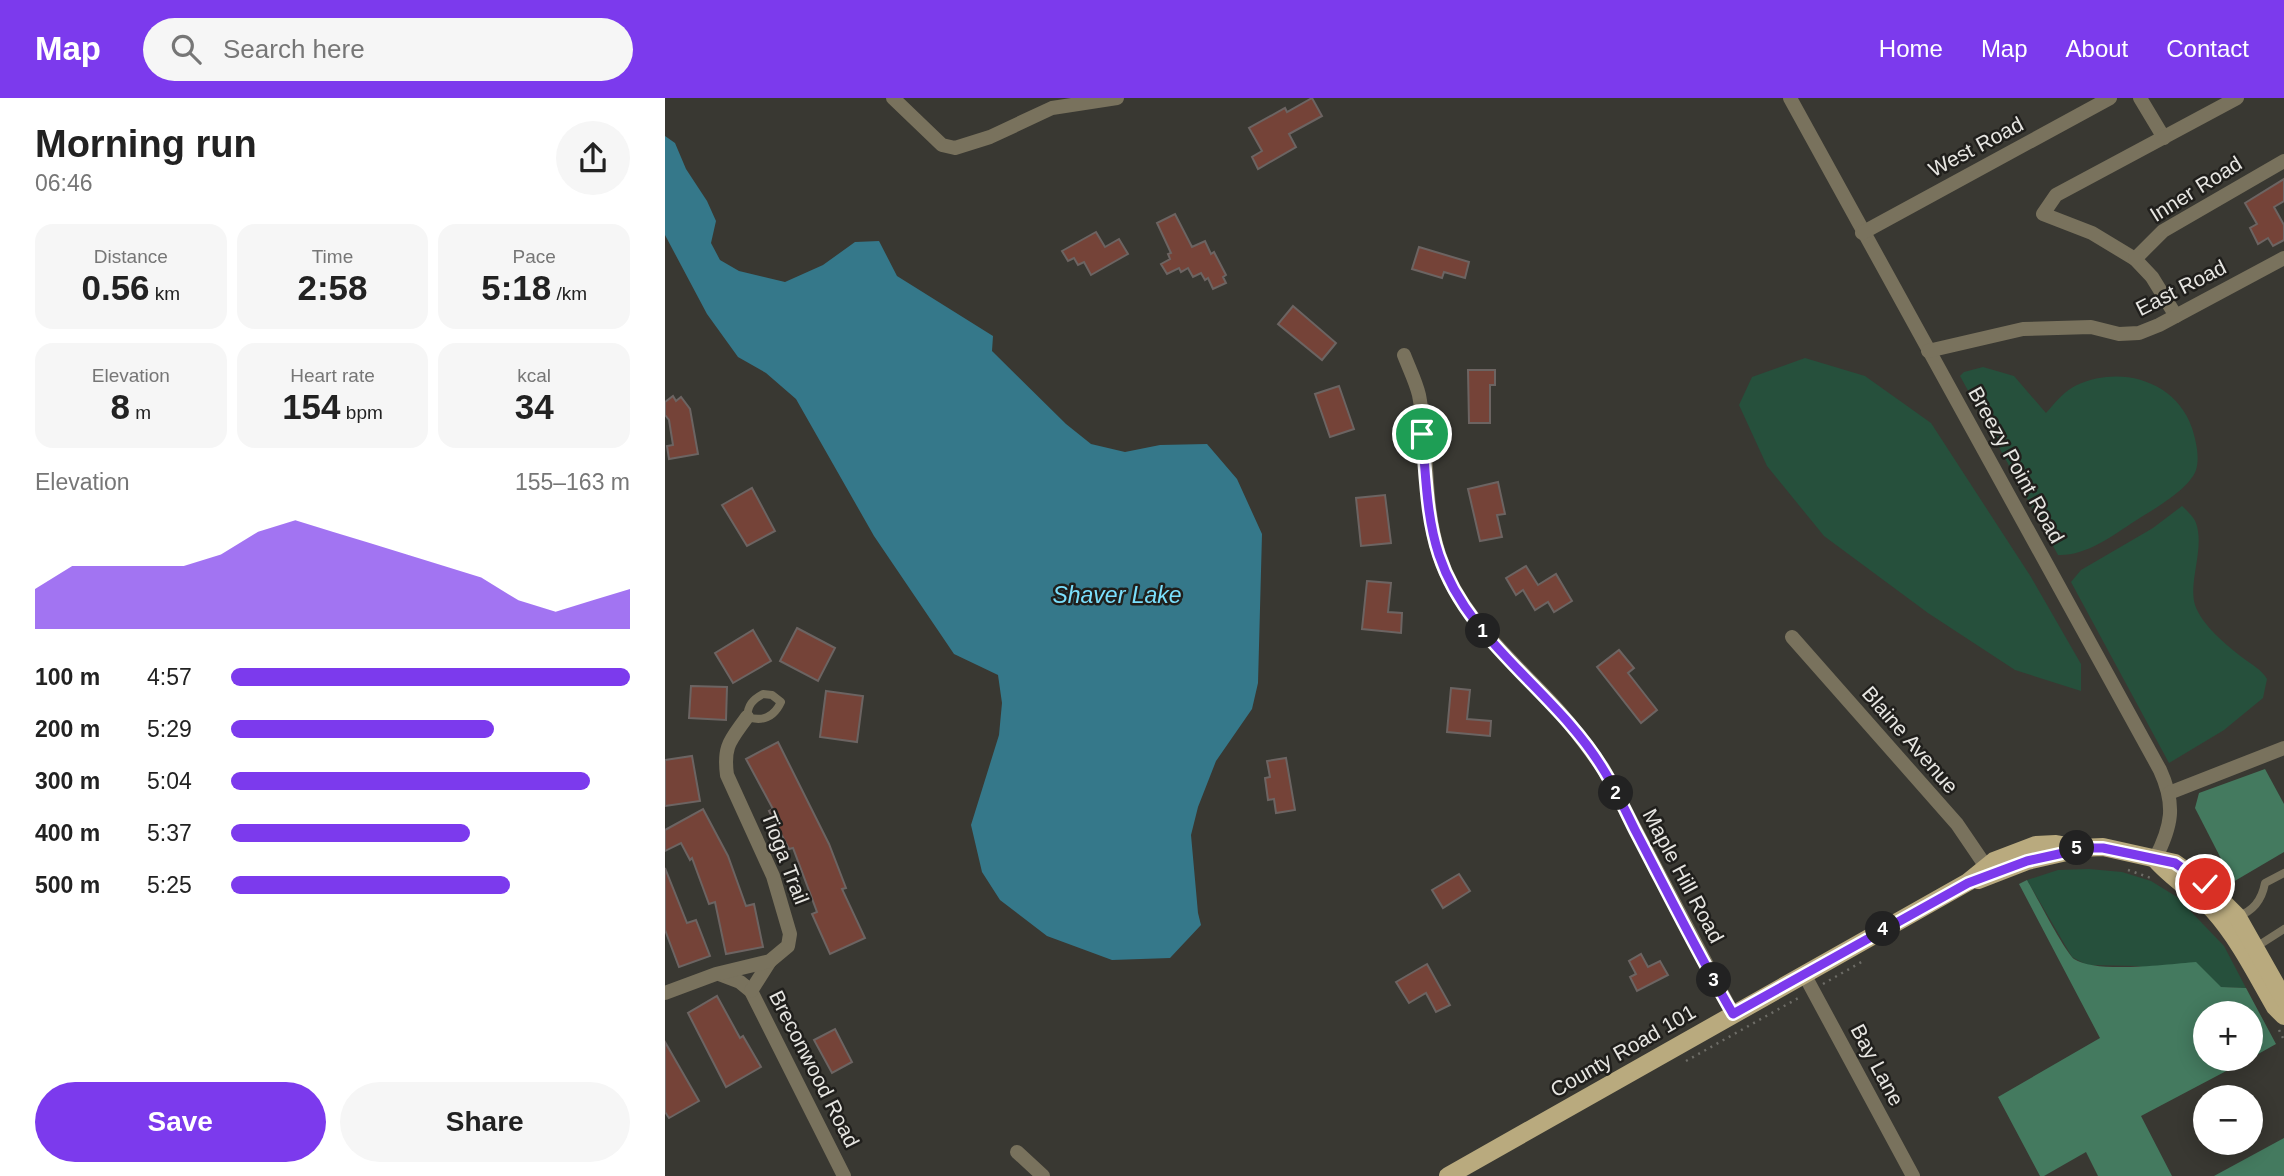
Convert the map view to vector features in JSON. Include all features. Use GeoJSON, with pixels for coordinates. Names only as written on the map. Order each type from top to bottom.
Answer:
{"type":"FeatureCollection","features":[{"type":"Feature","properties":{"kind":"main road","name":"County Road 101"},"geometry":{"type":"LineString","coordinates":[[1448,1176],[1989,871],[2078,848],[2122,850],[2175,863],[2192,874],[2220,897],[2242,948],[2275,1007],[2284,1016]]}},
{"type":"Feature","properties":{"kind":"main road","name":"County Road 101"},"geometry":{"type":"LineString","coordinates":[[2230,920],[2256,947],[2283,995]]}},
{"type":"Feature","properties":{"kind":"street"},"geometry":{"type":"LineString","coordinates":[[893,98],[942,145],[955,148],[990,137],[1052,108],[1117,98]]}},
{"type":"Feature","properties":{"kind":"street","name":"Breezy Point Road"},"geometry":{"type":"LineString","coordinates":[[1790,98],[2160,770],[2169,793],[2171,816],[2155,859]]}},
{"type":"Feature","properties":{"kind":"street","name":"West Road"},"geometry":{"type":"LineString","coordinates":[[1862,233],[2110,98]]}},
{"type":"Feature","properties":{"kind":"street"},"geometry":{"type":"LineString","coordinates":[[2140,98],[2165,138]]}},
{"type":"Feature","properties":{"kind":"street"},"geometry":{"type":"LineString","coordinates":[[2176,316],[2152,276],[2135,259],[2103,239],[2043,214],[2056,195],[2237,98]]}},
{"type":"Feature","properties":{"kind":"street","name":"Inner Road"},"geometry":{"type":"LineString","coordinates":[[2135,259],[2163,231],[2284,160]]}},
{"type":"Feature","properties":{"kind":"street","name":"East Road"},"geometry":{"type":"LineString","coordinates":[[1928,351],[2023,329],[2091,327],[2119,334],[2139,333],[2284,258]]}},
{"type":"Feature","properties":{"kind":"street","name":"Maple Hill Road"},"geometry":{"type":"LineString","coordinates":[[1404,355],[1419,394],[1430,519],[1439,555],[1453,589],[1497,648],[1551,702],[1603,768],[1733,1014]]}},
{"type":"Feature","properties":{"kind":"street","name":"Blaine Avenue"},"geometry":{"type":"LineString","coordinates":[[1792,637],[1957,824],[1989,871]]}},
{"type":"Feature","properties":{"kind":"street","name":"Tioga Trail"},"geometry":{"type":"LineString","coordinates":[[747,717],[736,729],[725,759],[733,791],[755,832],[773,876],[790,934],[787,946],[770,961]]}},
{"type":"Feature","properties":{"kind":"street"},"geometry":{"type":"LineString","coordinates":[[2169,793],[2284,748]]}},
{"type":"Feature","properties":{"kind":"street"},"geometry":{"type":"LineString","coordinates":[[665,993],[716,974],[770,961]]}},
{"type":"Feature","properties":{"kind":"street"},"geometry":{"type":"LineString","coordinates":[[751,991],[770,961]]}},
{"type":"Feature","properties":{"kind":"street","name":"Breconwood Road"},"geometry":{"type":"LineString","coordinates":[[716,974],[740,982],[751,991],[841,1175]]}},
{"type":"Feature","properties":{"kind":"street","name":"Bay Lane"},"geometry":{"type":"LineString","coordinates":[[1804,974],[1913,1176]]}},
{"type":"Feature","properties":{"kind":"street"},"geometry":{"type":"LineString","coordinates":[[1017,1152],[1043,1176]]}},
{"type":"Feature","properties":{"kind":"lane"},"geometry":{"type":"LineString","coordinates":[[2230,920],[2246,913],[2262,898],[2265,883],[2284,873]]}},
{"type":"Feature","properties":{"kind":"lane"},"geometry":{"type":"LineString","coordinates":[[2256,947],[2284,929]]}},
{"type":"Feature","properties":{"kind":"path"},"geometry":{"type":"LineString","coordinates":[[2125,869],[2157,880]]}},
{"type":"Feature","properties":{"kind":"green space"},"geometry":{"type":"Polygon","coordinates":[[[1805,358],[1865,376],[1931,423],[2031,577],[2081,664],[2081,691],[2015,670],[1928,613],[1824,536],[1767,466],[1739,405],[1752,377],[1805,358]]]}},
{"type":"Feature","properties":{"kind":"green space"},"geometry":{"type":"Polygon","coordinates":[[[1983,367],[2014,376],[2046,413],[2068,390],[2094,379],[2129,377],[2160,388],[2184,412],[2192,428],[2198,454],[2196,470],[2178,492],[2108,539],[2089,549],[2058,555],[1960,376],[1964,372],[1983,367]]]}},
{"type":"Feature","properties":{"kind":"green space"},"geometry":{"type":"Polygon","coordinates":[[[2182,506],[2195,521],[2198,533],[2193,596],[2198,612],[2215,634],[2267,679],[2263,698],[2224,730],[2169,763],[2071,582],[2081,570],[2153,528],[2182,506]]]}},
{"type":"Feature","properties":{"kind":"green space"},"geometry":{"type":"Polygon","coordinates":[[[2265,769],[2284,804],[2284,852],[2233,882],[2195,808],[2199,793],[2265,769]]]}},
{"type":"Feature","properties":{"kind":"green space"},"geometry":{"type":"Polygon","coordinates":[[[2058,870],[2122,872],[2151,881],[2177,897],[2224,946],[2246,988],[2221,987],[2138,966],[2087,965],[2072,957],[2027,880],[2058,870]]]}},
{"type":"Feature","properties":{"kind":"green space"},"geometry":{"type":"Polygon","coordinates":[[[2027,880],[2057,935],[2074,959],[2084,964],[2115,967],[2196,962],[2221,987],[2246,988],[2253,1001],[2193,1001],[2193,1071],[2226,1071],[2200,1085],[2193,1085],[2193,1089],[2141,1116],[2172,1176],[2098,1176],[2086,1152],[2040,1176],[1998,1097],[2100,1038],[2019,884],[2027,880]]]}},
{"type":"Feature","properties":{"kind":"green space"},"geometry":{"type":"Polygon","coordinates":[[[2263,1020],[2276,1044],[2263,1051],[2263,1020]]]}},
{"type":"Feature","properties":{"kind":"green space"},"geometry":{"type":"Polygon","coordinates":[[[2284,1138],[2284,1176],[2214,1176],[2253,1155],[2263,1155],[2263,1149],[2284,1138]]]}},
{"type":"Feature","properties":{"kind":"water","name":"Shaver Lake"},"geometry":{"type":"Polygon","coordinates":[[[665,136],[675,143],[686,169],[707,201],[716,221],[711,243],[720,260],[739,271],[785,282],[823,265],[855,242],[879,241],[897,276],[993,336],[992,351],[1066,424],[1091,444],[1125,452],[1160,445],[1207,444],[1237,479],[1262,534],[1258,683],[1252,709],[1216,761],[1198,807],[1191,835],[1201,925],[1170,958],[1112,960],[1047,936],[1000,900],[982,872],[971,825],[999,735],[1002,703],[998,675],[954,654],[874,536],[796,399],[766,373],[738,357],[707,314],[665,235],[665,136]]]}},
{"type":"Feature","properties":{"kind":"building"},"geometry":{"type":"Polygon","coordinates":[[[1312,98],[1322,116],[1289,134],[1296,147],[1258,169],[1252,157],[1262,151],[1249,128],[1285,108],[1287,112],[1312,98]]]}},
{"type":"Feature","properties":{"kind":"building"},"geometry":{"type":"Polygon","coordinates":[[[2284,179],[2284,201],[2274,207],[2284,225],[2284,240],[2273,246],[2268,238],[2258,244],[2250,228],[2257,224],[2245,203],[2284,179]]]}},
{"type":"Feature","properties":{"kind":"building"},"geometry":{"type":"Polygon","coordinates":[[[1175,214],[1192,247],[1205,241],[1211,254],[1214,252],[1226,275],[1223,277],[1226,283],[1213,289],[1208,278],[1205,280],[1201,273],[1193,277],[1188,268],[1181,272],[1179,268],[1167,274],[1161,264],[1170,259],[1168,254],[1171,253],[1157,223],[1175,214]]]}},
{"type":"Feature","properties":{"kind":"building"},"geometry":{"type":"Polygon","coordinates":[[[1096,232],[1105,247],[1119,239],[1128,254],[1091,275],[1084,262],[1078,265],[1074,258],[1068,261],[1062,251],[1096,232]]]}},
{"type":"Feature","properties":{"kind":"building"},"geometry":{"type":"Polygon","coordinates":[[[1419,247],[1469,262],[1465,278],[1444,272],[1442,278],[1412,269],[1419,247]]]}},
{"type":"Feature","properties":{"kind":"building"},"geometry":{"type":"Polygon","coordinates":[[[1293,306],[1336,343],[1322,360],[1278,324],[1293,306]]]}},
{"type":"Feature","properties":{"kind":"building"},"geometry":{"type":"Polygon","coordinates":[[[1468,370],[1495,370],[1495,385],[1490,385],[1490,423],[1469,423],[1468,370]]]}},
{"type":"Feature","properties":{"kind":"building"},"geometry":{"type":"Polygon","coordinates":[[[1339,386],[1354,429],[1330,437],[1315,394],[1339,386]]]}},
{"type":"Feature","properties":{"kind":"building"},"geometry":{"type":"Polygon","coordinates":[[[673,396],[676,401],[681,397],[690,409],[698,454],[669,459],[667,446],[673,445],[669,420],[665,415],[665,402],[673,396]]]}},
{"type":"Feature","properties":{"kind":"building"},"geometry":{"type":"Polygon","coordinates":[[[1498,482],[1505,514],[1497,515],[1502,537],[1480,541],[1468,489],[1498,482]]]}},
{"type":"Feature","properties":{"kind":"building"},"geometry":{"type":"Polygon","coordinates":[[[752,488],[775,531],[747,546],[722,505],[752,488]]]}},
{"type":"Feature","properties":{"kind":"building"},"geometry":{"type":"Polygon","coordinates":[[[1385,495],[1391,543],[1361,546],[1356,498],[1385,495]]]}},
{"type":"Feature","properties":{"kind":"building"},"geometry":{"type":"Polygon","coordinates":[[[1526,566],[1538,585],[1556,574],[1572,601],[1554,612],[1548,602],[1535,610],[1523,590],[1516,595],[1506,578],[1526,566]]]}},
{"type":"Feature","properties":{"kind":"building"},"geometry":{"type":"Polygon","coordinates":[[[1367,581],[1391,583],[1388,612],[1402,613],[1401,633],[1362,629],[1367,581]]]}},
{"type":"Feature","properties":{"kind":"building"},"geometry":{"type":"Polygon","coordinates":[[[797,628],[835,648],[818,681],[780,661],[797,628]]]}},
{"type":"Feature","properties":{"kind":"building"},"geometry":{"type":"Polygon","coordinates":[[[753,630],[771,661],[733,683],[715,653],[753,630]]]}},
{"type":"Feature","properties":{"kind":"building"},"geometry":{"type":"Polygon","coordinates":[[[1619,650],[1634,668],[1628,673],[1657,710],[1641,723],[1597,667],[1619,650]]]}},
{"type":"Feature","properties":{"kind":"building"},"geometry":{"type":"Polygon","coordinates":[[[691,686],[727,687],[726,720],[689,718],[691,686]]]}},
{"type":"Feature","properties":{"kind":"building"},"geometry":{"type":"Polygon","coordinates":[[[1451,688],[1470,690],[1467,719],[1491,721],[1490,736],[1447,732],[1451,688]]]}},
{"type":"Feature","properties":{"kind":"building"},"geometry":{"type":"Polygon","coordinates":[[[826,691],[863,696],[857,742],[820,737],[826,691]]]}},
{"type":"Feature","properties":{"kind":"building"},"geometry":{"type":"Polygon","coordinates":[[[778,742],[829,844],[846,888],[842,889],[865,938],[830,954],[812,914],[817,912],[793,848],[789,849],[769,811],[773,809],[746,759],[778,742]]]}},
{"type":"Feature","properties":{"kind":"building"},"geometry":{"type":"Polygon","coordinates":[[[692,756],[700,801],[665,806],[665,760],[692,756]]]}},
{"type":"Feature","properties":{"kind":"building"},"geometry":{"type":"Polygon","coordinates":[[[1286,758],[1295,810],[1276,813],[1274,799],[1268,800],[1265,778],[1270,777],[1267,761],[1286,758]]]}},
{"type":"Feature","properties":{"kind":"building"},"geometry":{"type":"Polygon","coordinates":[[[703,809],[728,856],[746,906],[754,904],[763,947],[726,954],[715,902],[709,904],[692,858],[690,860],[681,843],[665,851],[665,830],[703,809]]]}},
{"type":"Feature","properties":{"kind":"building"},"geometry":{"type":"Polygon","coordinates":[[[665,868],[687,923],[696,920],[710,956],[679,967],[665,930],[665,868]]]}},
{"type":"Feature","properties":{"kind":"building"},"geometry":{"type":"Polygon","coordinates":[[[1459,874],[1470,891],[1443,908],[1432,890],[1459,874]]]}},
{"type":"Feature","properties":{"kind":"building"},"geometry":{"type":"Polygon","coordinates":[[[1641,954],[1648,967],[1660,961],[1668,975],[1637,991],[1630,977],[1636,974],[1629,961],[1641,954]]]}},
{"type":"Feature","properties":{"kind":"building"},"geometry":{"type":"Polygon","coordinates":[[[1427,964],[1450,1005],[1436,1012],[1426,993],[1409,1003],[1396,982],[1427,964]]]}},
{"type":"Feature","properties":{"kind":"building"},"geometry":{"type":"Polygon","coordinates":[[[717,996],[740,1038],[743,1036],[761,1067],[726,1087],[688,1013],[717,996]]]}},
{"type":"Feature","properties":{"kind":"building"},"geometry":{"type":"Polygon","coordinates":[[[835,1029],[852,1062],[832,1073],[814,1040],[835,1029]]]}},
{"type":"Feature","properties":{"kind":"building"},"geometry":{"type":"Polygon","coordinates":[[[665,1042],[699,1101],[669,1118],[665,1112],[665,1042]]]}},
{"type":"Feature","properties":{"kind":"route"},"geometry":{"type":"LineString","coordinates":[[1422,434],[1430,519],[1439,555],[1453,589],[1497,648],[1551,702],[1579,734],[1603,768],[1733,1014],[1968,883],[2027,861],[2078,848],[2122,850],[2175,863],[2205,884]]}}]}
